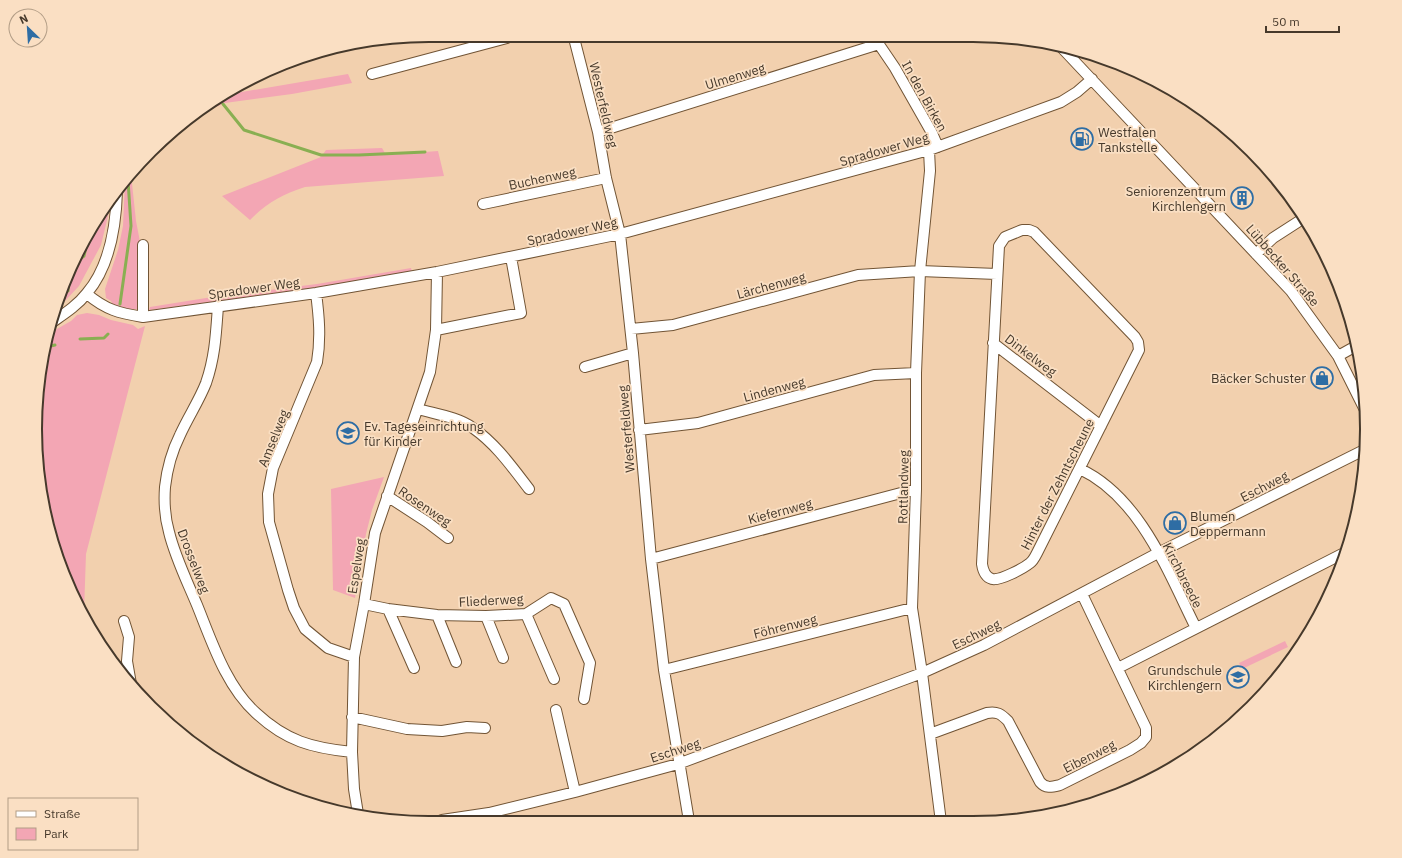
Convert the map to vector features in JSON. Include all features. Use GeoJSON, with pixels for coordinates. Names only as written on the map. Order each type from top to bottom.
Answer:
{"type":"FeatureCollection","features":[{"type":"Feature","properties":{"kind":"street"},"geometry":{"type":"LineString","coordinates":[[372,74],[492,42]]}},
{"type":"Feature","properties":{"kind":"street","name":"Westerfeldweg"},"geometry":{"type":"LineString","coordinates":[[575,42],[598,132],[606,178],[620,234],[631,329],[651,559],[664,670],[687,816]]}},
{"type":"Feature","properties":{"kind":"street","name":"Ulmenweg"},"geometry":{"type":"LineString","coordinates":[[598,132],[874,42]]}},
{"type":"Feature","properties":{"kind":"street","name":"In den Birken"},"geometry":{"type":"LineString","coordinates":[[878,42],[895,68],[932,133],[933,149]]}},
{"type":"Feature","properties":{"kind":"street","name":"Lübbecker Straße"},"geometry":{"type":"LineString","coordinates":[[1067,54],[1291,291],[1338,356],[1358,397]]}},
{"type":"Feature","properties":{"kind":"street","name":"Spradower Weg"},"geometry":{"type":"LineString","coordinates":[[87,294],[99,303],[119,313],[143,317],[316,293],[437,272],[620,234],[933,149],[1061,102],[1092,80]]}},
{"type":"Feature","properties":{"kind":"street","name":"Rottlandweg"},"geometry":{"type":"LineString","coordinates":[[933,149],[920,271],[916,373],[916,489],[912,608],[941,816]]}},
{"type":"Feature","properties":{"kind":"street","name":"Buchenweg"},"geometry":{"type":"LineString","coordinates":[[483,204],[606,178]]}},
{"type":"Feature","properties":{"kind":"street"},"geometry":{"type":"LineString","coordinates":[[59,318],[65,314],[87,294],[96,282],[108,251],[113,231],[116,201]]}},
{"type":"Feature","properties":{"kind":"street"},"geometry":{"type":"LineString","coordinates":[[1256,254],[1273,238],[1299,221]]}},
{"type":"Feature","properties":{"kind":"street","name":"Hinter der Zehntscheune"},"geometry":{"type":"LineString","coordinates":[[1022,230],[1034,232],[1138,342],[1139,350],[1080,469],[1031,562],[1025,567],[999,579],[993,580],[987,577],[982,564],[997,274],[999,246],[1001,241],[1005,237],[1022,230]]}},
{"type":"Feature","properties":{"kind":"street"},"geometry":{"type":"LineString","coordinates":[[143,244],[143,317]]}},
{"type":"Feature","properties":{"kind":"street"},"geometry":{"type":"LineString","coordinates":[[436,330],[522,313],[511,257]]}},
{"type":"Feature","properties":{"kind":"street","name":"Lärchenweg"},"geometry":{"type":"LineString","coordinates":[[631,329],[673,325],[858,275],[920,271],[997,274]]}},
{"type":"Feature","properties":{"kind":"street","name":"Espelweg"},"geometry":{"type":"LineString","coordinates":[[357,810],[354,789],[352,752],[354,657],[375,533],[430,372],[436,330],[437,272]]}},
{"type":"Feature","properties":{"kind":"street","name":"Amselweg"},"geometry":{"type":"LineString","coordinates":[[316,293],[320,321],[317,362],[273,468],[268,494],[269,522],[294,608],[305,629],[328,648],[354,657]]}},
{"type":"Feature","properties":{"kind":"street","name":"Drosselweg"},"geometry":{"type":"LineString","coordinates":[[218,306],[215,349],[206,383],[180,434],[170,461],[165,488],[165,509],[168,531],[212,641],[226,673],[239,694],[255,713],[272,727],[291,739],[327,750],[352,752]]}},
{"type":"Feature","properties":{"kind":"street","name":"Dinkelweg"},"geometry":{"type":"LineString","coordinates":[[994,343],[1101,426]]}},
{"type":"Feature","properties":{"kind":"street"},"geometry":{"type":"LineString","coordinates":[[1338,356],[1352,348]]}},
{"type":"Feature","properties":{"kind":"street"},"geometry":{"type":"LineString","coordinates":[[585,367],[633,353]]}},
{"type":"Feature","properties":{"kind":"street","name":"Lindenweg"},"geometry":{"type":"LineString","coordinates":[[639,430],[698,423],[874,375],[916,373]]}},
{"type":"Feature","properties":{"kind":"street"},"geometry":{"type":"LineString","coordinates":[[418,409],[448,417],[472,427],[501,452],[529,489]]}},
{"type":"Feature","properties":{"kind":"street","name":"Eschweg"},"geometry":{"type":"LineString","coordinates":[[469,816],[489,813],[576,792],[678,764],[922,673],[984,645],[1158,553],[1359,452]]}},
{"type":"Feature","properties":{"kind":"street","name":"Kirchbreede"},"geometry":{"type":"LineString","coordinates":[[1080,469],[1103,482],[1130,510],[1158,553],[1196,628]]}},
{"type":"Feature","properties":{"kind":"street","name":"Kiefernweg"},"geometry":{"type":"LineString","coordinates":[[651,559],[916,489]]}},
{"type":"Feature","properties":{"kind":"street","name":"Rosenweg"},"geometry":{"type":"LineString","coordinates":[[387,496],[427,522],[448,538]]}},
{"type":"Feature","properties":{"kind":"street","name":"Kirchbreede"},"geometry":{"type":"LineString","coordinates":[[1118,668],[1338,556]]}},
{"type":"Feature","properties":{"kind":"street","name":"Eibenweg"},"geometry":{"type":"LineString","coordinates":[[930,734],[995,711],[1008,721],[1040,782],[1044,786],[1051,788],[1130,750],[1141,743],[1146,737],[1146,728],[1082,594]]}},
{"type":"Feature","properties":{"kind":"street","name":"Fliederweg"},"geometry":{"type":"LineString","coordinates":[[364,604],[388,609],[437,615],[486,616],[526,614],[551,598],[564,604],[590,663],[584,699]]}},
{"type":"Feature","properties":{"kind":"street","name":"Föhrenweg"},"geometry":{"type":"LineString","coordinates":[[664,670],[912,608]]}},
{"type":"Feature","properties":{"kind":"street"},"geometry":{"type":"LineString","coordinates":[[388,609],[414,668]]}},
{"type":"Feature","properties":{"kind":"street"},"geometry":{"type":"LineString","coordinates":[[526,614],[554,679]]}},
{"type":"Feature","properties":{"kind":"street"},"geometry":{"type":"LineString","coordinates":[[437,615],[456,662]]}},
{"type":"Feature","properties":{"kind":"street"},"geometry":{"type":"LineString","coordinates":[[486,616],[503,658]]}},
{"type":"Feature","properties":{"kind":"street"},"geometry":{"type":"LineString","coordinates":[[124,621],[129,637],[127,662],[129,673]]}},
{"type":"Feature","properties":{"kind":"street"},"geometry":{"type":"LineString","coordinates":[[556,710],[576,792]]}},
{"type":"Feature","properties":{"kind":"street"},"geometry":{"type":"LineString","coordinates":[[352,716],[407,729],[442,731],[467,727],[485,728]]}},
{"type":"Feature","properties":{"kind":"green space"},"geometry":{"type":"Polygon","coordinates":[[[348,74],[352,83],[292,94],[225,103],[212,109],[237,93],[348,74]]]}},
{"type":"Feature","properties":{"kind":"green space"},"geometry":{"type":"Polygon","coordinates":[[[382,148],[386,155],[438,151],[444,176],[305,187],[275,200],[263,208],[250,220],[222,196],[321,157],[326,150],[382,148]]]}},
{"type":"Feature","properties":{"kind":"green space"},"geometry":{"type":"Polygon","coordinates":[[[132,181],[136,221],[141,247],[140,309],[127,309],[113,305],[111,301],[106,298],[105,289],[118,250],[123,226],[125,190],[132,181]]]}},
{"type":"Feature","properties":{"kind":"green space"},"geometry":{"type":"Polygon","coordinates":[[[108,212],[101,245],[79,286],[65,301],[71,281],[82,258],[108,212]]]}},
{"type":"Feature","properties":{"kind":"green space"},"geometry":{"type":"Polygon","coordinates":[[[411,268],[412,272],[319,288],[149,310],[150,307],[206,298],[317,284],[411,268]]]}},
{"type":"Feature","properties":{"kind":"green space"},"geometry":{"type":"Polygon","coordinates":[[[87,313],[99,315],[111,320],[133,325],[138,329],[145,326],[86,554],[84,604],[71,577],[55,529],[45,480],[42,429],[45,378],[55,330],[71,321],[77,315],[87,313]]]}},
{"type":"Feature","properties":{"kind":"green space"},"geometry":{"type":"Polygon","coordinates":[[[384,477],[372,510],[366,534],[355,598],[333,590],[331,489],[384,477]]]}},
{"type":"Feature","properties":{"kind":"green space"},"geometry":{"type":"Polygon","coordinates":[[[1285,641],[1288,647],[1242,669],[1239,663],[1285,641]]]}},
{"type":"Feature","properties":{"kind":"waterway"},"geometry":{"type":"LineString","coordinates":[[223,104],[244,130],[321,155],[425,152]]}},
{"type":"Feature","properties":{"kind":"waterway"},"geometry":{"type":"LineString","coordinates":[[120,304],[131,226],[128,185]]}},
{"type":"Feature","properties":{"kind":"waterway"},"geometry":{"type":"LineString","coordinates":[[82,257],[85,253]]}},
{"type":"Feature","properties":{"kind":"waterway"},"geometry":{"type":"LineString","coordinates":[[80,339],[104,338],[108,334]]}},
{"type":"Feature","properties":{"kind":"waterway"},"geometry":{"type":"LineString","coordinates":[[51,346],[55,345]]}},
{"type":"Feature","properties":{"kind":"place","name":"Westfalen Tankstelle"},"geometry":{"type":"Point","coordinates":[1082,139]}},
{"type":"Feature","properties":{"kind":"place","name":"Seniorenzentrum Kirchlengern"},"geometry":{"type":"Point","coordinates":[1242,198]}},
{"type":"Feature","properties":{"kind":"place","name":"Bäcker Schuster"},"geometry":{"type":"Point","coordinates":[1322,378]}},
{"type":"Feature","properties":{"kind":"place","name":"Ev. Tageseinrichtung für Kinder"},"geometry":{"type":"Point","coordinates":[348,433]}},
{"type":"Feature","properties":{"kind":"place","name":"Blumen Deppermann"},"geometry":{"type":"Point","coordinates":[1175,523]}},
{"type":"Feature","properties":{"kind":"place","name":"Grundschule Kirchlengern"},"geometry":{"type":"Point","coordinates":[1238,677]}}]}
